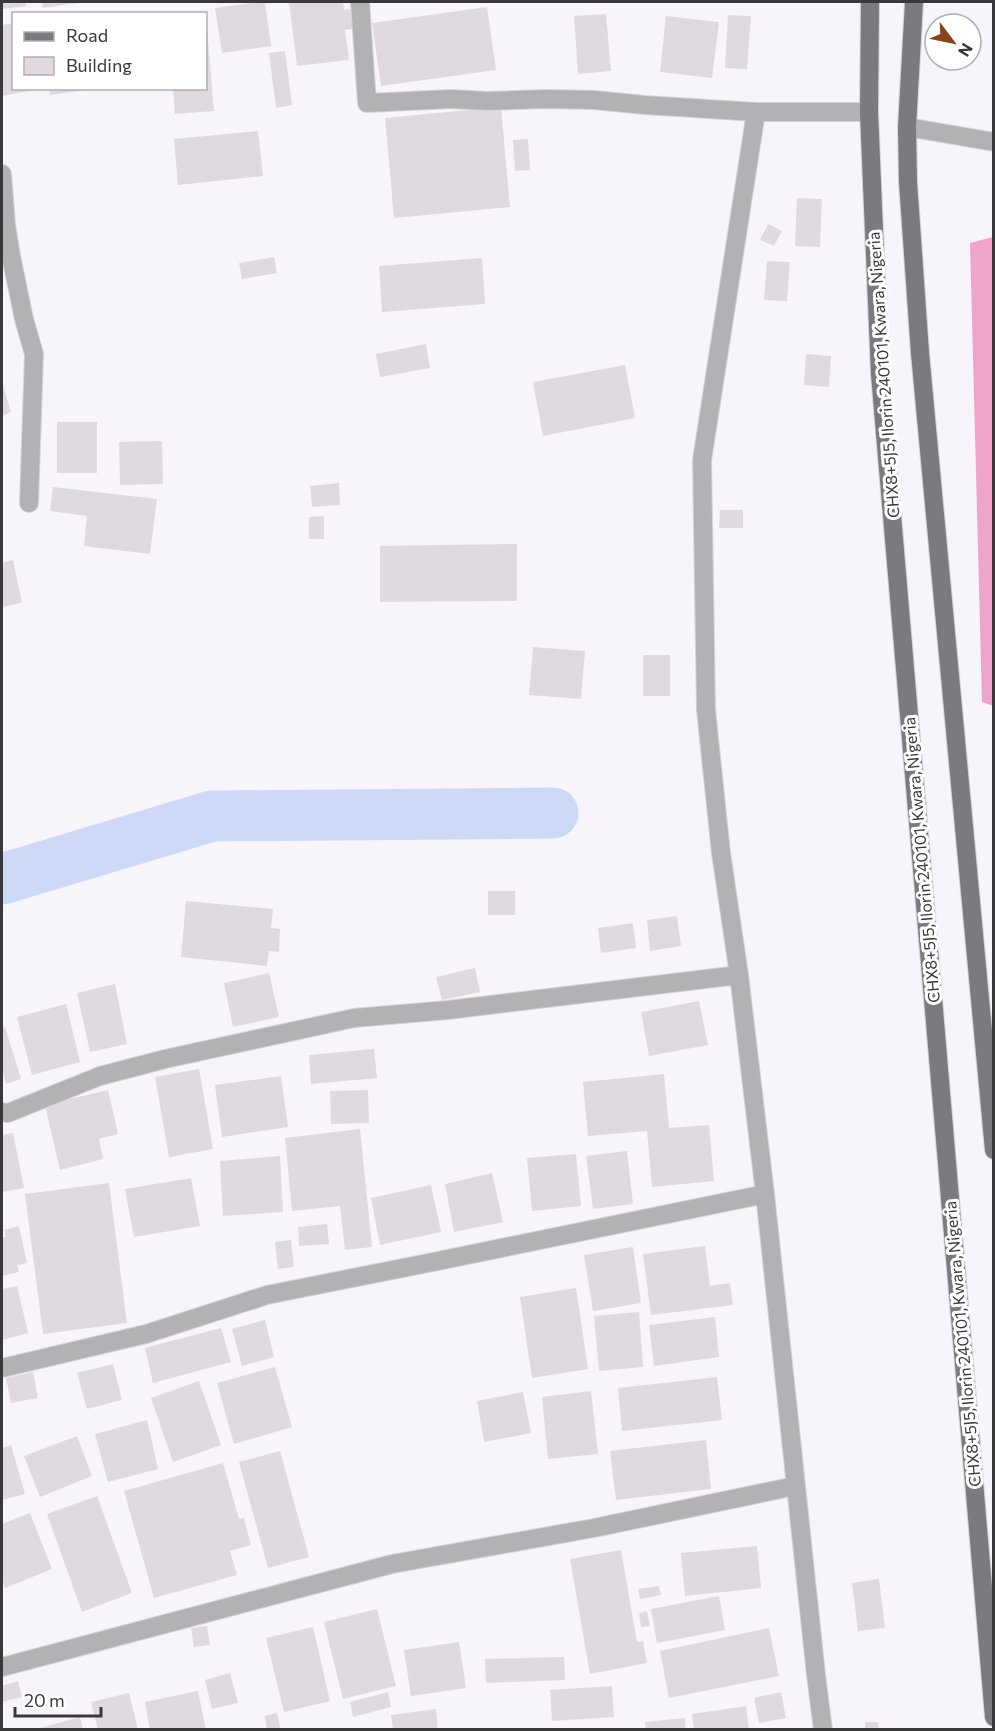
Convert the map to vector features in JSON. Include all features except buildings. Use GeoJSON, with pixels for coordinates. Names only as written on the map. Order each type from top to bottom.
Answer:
{"type":"FeatureCollection","features":[{"type":"Feature","properties":{"kind":"main road","name":"CHX8+5J5, Ilorin 240101, Kwara, Nigeria"},"geometry":{"type":"LineString","coordinates":[[870,2],[869,112],[880,374],[993,1717]]}},
{"type":"Feature","properties":{"kind":"main road"},"geometry":{"type":"LineString","coordinates":[[914,2],[907,127],[908,182],[920,353],[993,1150]]}},
{"type":"Feature","properties":{"kind":"street"},"geometry":{"type":"LineString","coordinates":[[360,2],[367,103],[450,99],[488,101],[547,99],[594,100],[756,112],[869,112]]}},
{"type":"Feature","properties":{"kind":"street"},"geometry":{"type":"LineString","coordinates":[[756,112],[702,460],[706,710],[721,853],[740,975],[823,1730]]}},
{"type":"Feature","properties":{"kind":"street"},"geometry":{"type":"LineString","coordinates":[[907,127],[993,142]]}},
{"type":"Feature","properties":{"kind":"street"},"geometry":{"type":"LineString","coordinates":[[2,174],[11,256],[34,354],[29,503]]}},
{"type":"Feature","properties":{"kind":"street"},"geometry":{"type":"LineString","coordinates":[[2,1112],[8,1113],[100,1076],[165,1059],[354,1018],[448,1010],[740,975]]}},
{"type":"Feature","properties":{"kind":"street"},"geometry":{"type":"LineString","coordinates":[[2,1368],[146,1334],[267,1294],[765,1194]]}},
{"type":"Feature","properties":{"kind":"street"},"geometry":{"type":"LineString","coordinates":[[2,1667],[392,1564],[594,1528],[795,1486]]}},
{"type":"Feature","properties":{"kind":"shaded area"},"geometry":{"type":"Polygon","coordinates":[[[994,237],[993,706],[982,702],[970,243],[994,237]]]}},
{"type":"Feature","properties":{"kind":"waterway"},"geometry":{"type":"LineString","coordinates":[[2,879],[212,816],[553,813]]}}]}
